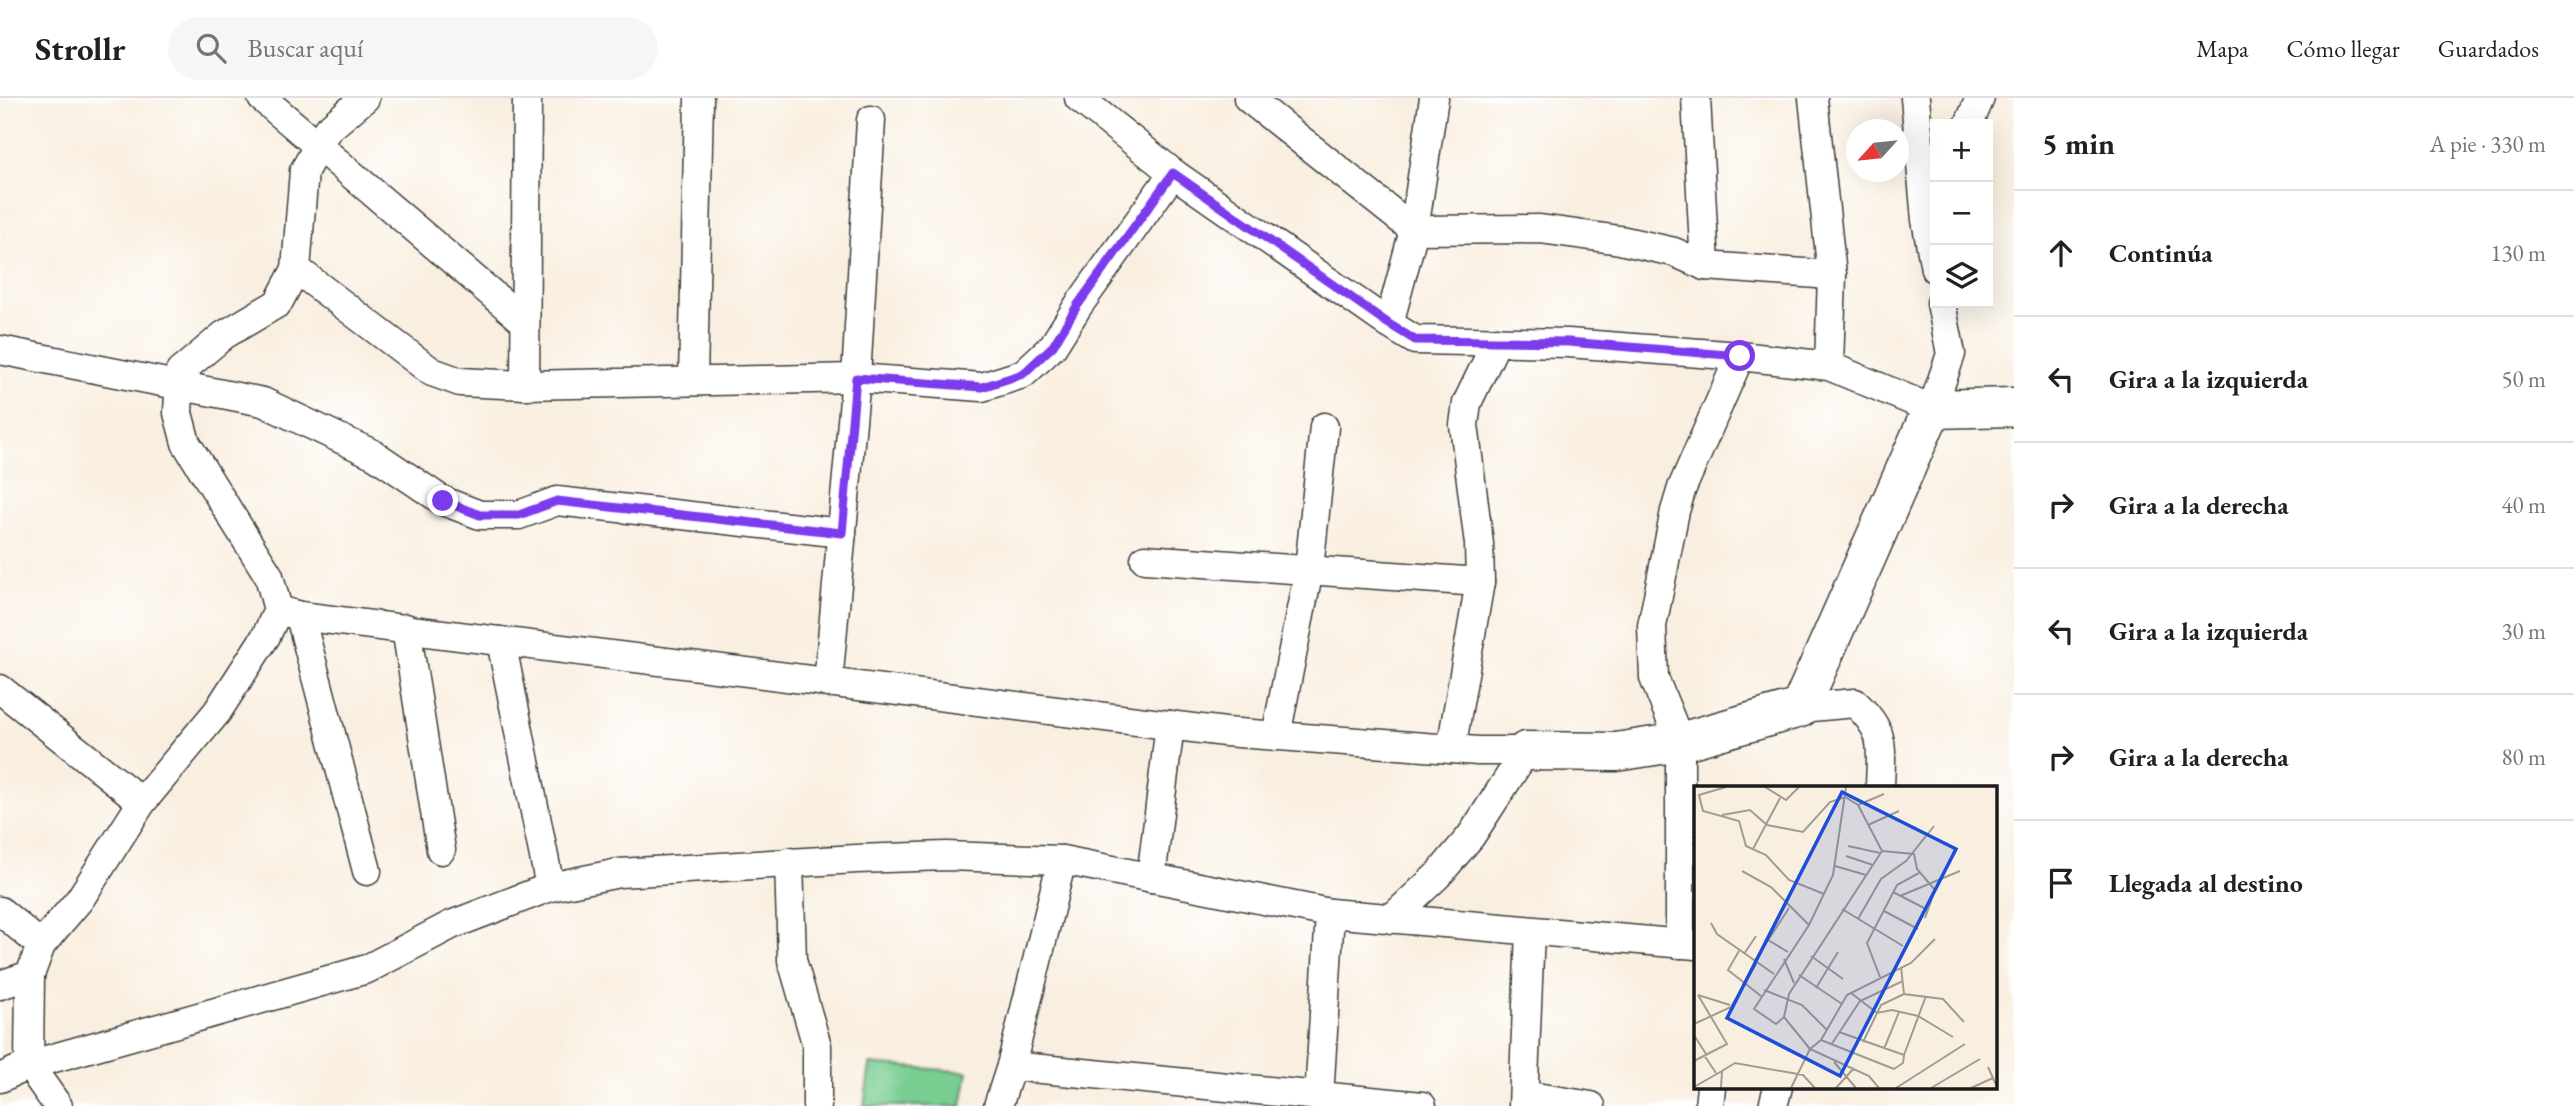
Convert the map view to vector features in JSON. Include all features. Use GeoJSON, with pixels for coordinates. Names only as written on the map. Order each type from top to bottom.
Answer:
{"type":"FeatureCollection","features":[{"type":"Feature","properties":{"kind":"street"},"geometry":{"type":"LineString","coordinates":[[261,98],[525,322]]}},
{"type":"Feature","properties":{"kind":"street"},"geometry":{"type":"LineString","coordinates":[[365,98],[327,130],[304,172],[296,269],[278,303],[224,335],[180,372],[178,413],[186,443],[289,613],[367,871]]}},
{"type":"Feature","properties":{"kind":"street"},"geometry":{"type":"LineString","coordinates":[[525,384],[527,98]]}},
{"type":"Feature","properties":{"kind":"street"},"geometry":{"type":"LineString","coordinates":[[693,381],[699,98]]}},
{"type":"Feature","properties":{"kind":"street"},"geometry":{"type":"LineString","coordinates":[[1079,98],[1173,173],[1415,340],[1568,342],[1740,356],[1829,366],[1932,410],[2014,407]]}},
{"type":"Feature","properties":{"kind":"street"},"geometry":{"type":"LineString","coordinates":[[1248,98],[1414,230],[1540,229],[1620,240],[1674,252],[1706,266],[1832,275]]}},
{"type":"Feature","properties":{"kind":"street"},"geometry":{"type":"LineString","coordinates":[[1389,324],[1414,230],[1434,98]]}},
{"type":"Feature","properties":{"kind":"street"},"geometry":{"type":"LineString","coordinates":[[1696,98],[1706,266]]}},
{"type":"Feature","properties":{"kind":"street"},"geometry":{"type":"LineString","coordinates":[[1813,98],[1832,275],[1829,366]]}},
{"type":"Feature","properties":{"kind":"street"},"geometry":{"type":"LineString","coordinates":[[1915,98],[1930,203]]}},
{"type":"Feature","properties":{"kind":"street"},"geometry":{"type":"LineString","coordinates":[[1971,119],[1980,98]]}},
{"type":"Feature","properties":{"kind":"street"},"geometry":{"type":"LineString","coordinates":[[828,683],[856,378],[871,120]]}},
{"type":"Feature","properties":{"kind":"street"},"geometry":{"type":"LineString","coordinates":[[296,269],[432,372],[460,382],[525,384],[856,378],[982,387],[1023,374],[1053,346],[1077,306],[1173,173]]}},
{"type":"Feature","properties":{"kind":"street"},"geometry":{"type":"LineString","coordinates":[[1800,708],[1932,410],[1951,354],[1942,308]]}},
{"type":"Feature","properties":{"kind":"street"},"geometry":{"type":"LineString","coordinates":[[1451,749],[1480,582],[1479,544],[1464,425],[1466,402],[1497,341]]}},
{"type":"Feature","properties":{"kind":"street"},"geometry":{"type":"LineString","coordinates":[[0,350],[263,402],[375,455],[443,501],[480,515],[519,515],[557,501],[842,533]]}},
{"type":"Feature","properties":{"kind":"street"},"geometry":{"type":"LineString","coordinates":[[0,1078],[29,1065],[367,969],[451,925],[550,887],[619,873],[789,862],[946,856],[1062,860],[1330,913],[1688,944],[1680,743],[1654,678],[1652,626],[1682,488],[1740,356]]}},
{"type":"Feature","properties":{"kind":"street"},"geometry":{"type":"LineString","coordinates":[[1276,736],[1309,569],[1324,426]]}},
{"type":"Feature","properties":{"kind":"street"},"geometry":{"type":"LineString","coordinates":[[1145,559],[1480,582]]}},
{"type":"Feature","properties":{"kind":"street"},"geometry":{"type":"LineString","coordinates":[[289,613],[1170,725],[1451,749],[1616,752],[1680,743],[1800,708],[1855,703],[1873,719],[1881,740],[1880,786]]}},
{"type":"Feature","properties":{"kind":"street"},"geometry":{"type":"LineString","coordinates":[[58,1106],[29,1065],[30,975],[41,945],[80,900],[142,802],[217,712],[266,636],[289,613]]}},
{"type":"Feature","properties":{"kind":"street"},"geometry":{"type":"LineString","coordinates":[[406,628],[442,850]]}},
{"type":"Feature","properties":{"kind":"street"},"geometry":{"type":"LineString","coordinates":[[501,640],[550,887]]}},
{"type":"Feature","properties":{"kind":"street"},"geometry":{"type":"LineString","coordinates":[[0,689],[142,802]]}},
{"type":"Feature","properties":{"kind":"street"},"geometry":{"type":"LineString","coordinates":[[1151,878],[1170,725]]}},
{"type":"Feature","properties":{"kind":"street"},"geometry":{"type":"LineString","coordinates":[[1391,919],[1439,874],[1471,836],[1526,751]]}},
{"type":"Feature","properties":{"kind":"street"},"geometry":{"type":"LineString","coordinates":[[998,1106],[1011,1066],[1062,860]]}},
{"type":"Feature","properties":{"kind":"street"},"geometry":{"type":"LineString","coordinates":[[789,862],[792,960],[817,1046],[817,1106]]}},
{"type":"Feature","properties":{"kind":"street"},"geometry":{"type":"LineString","coordinates":[[0,911],[41,945]]}},
{"type":"Feature","properties":{"kind":"street"},"geometry":{"type":"LineString","coordinates":[[1319,1098],[1330,913]]}},
{"type":"Feature","properties":{"kind":"street"},"geometry":{"type":"LineString","coordinates":[[1530,931],[1524,1100],[1591,1106]]}},
{"type":"Feature","properties":{"kind":"street"},"geometry":{"type":"LineString","coordinates":[[0,985],[30,975]]}},
{"type":"Feature","properties":{"kind":"street"},"geometry":{"type":"LineString","coordinates":[[1011,1066],[1422,1106]]}},
{"type":"Feature","properties":{"kind":"street"},"geometry":{"type":"LineString","coordinates":[[1709,1106],[1712,1088]]}},
{"type":"Feature","properties":{"kind":"street"},"geometry":{"type":"LineString","coordinates":[[1773,1106],[1779,1088]]}},
{"type":"Feature","properties":{"kind":"green space"},"geometry":{"type":"Polygon","coordinates":[[[870,1064],[968,1072],[962,1106],[864,1106],[870,1064]]]}},
{"type":"Feature","properties":{"kind":"route"},"geometry":{"type":"LineString","coordinates":[[443,501],[480,515],[519,515],[557,501],[842,533],[856,378],[982,387],[1023,374],[1053,346],[1077,306],[1173,173],[1415,340],[1568,342],[1740,356]]}}]}
